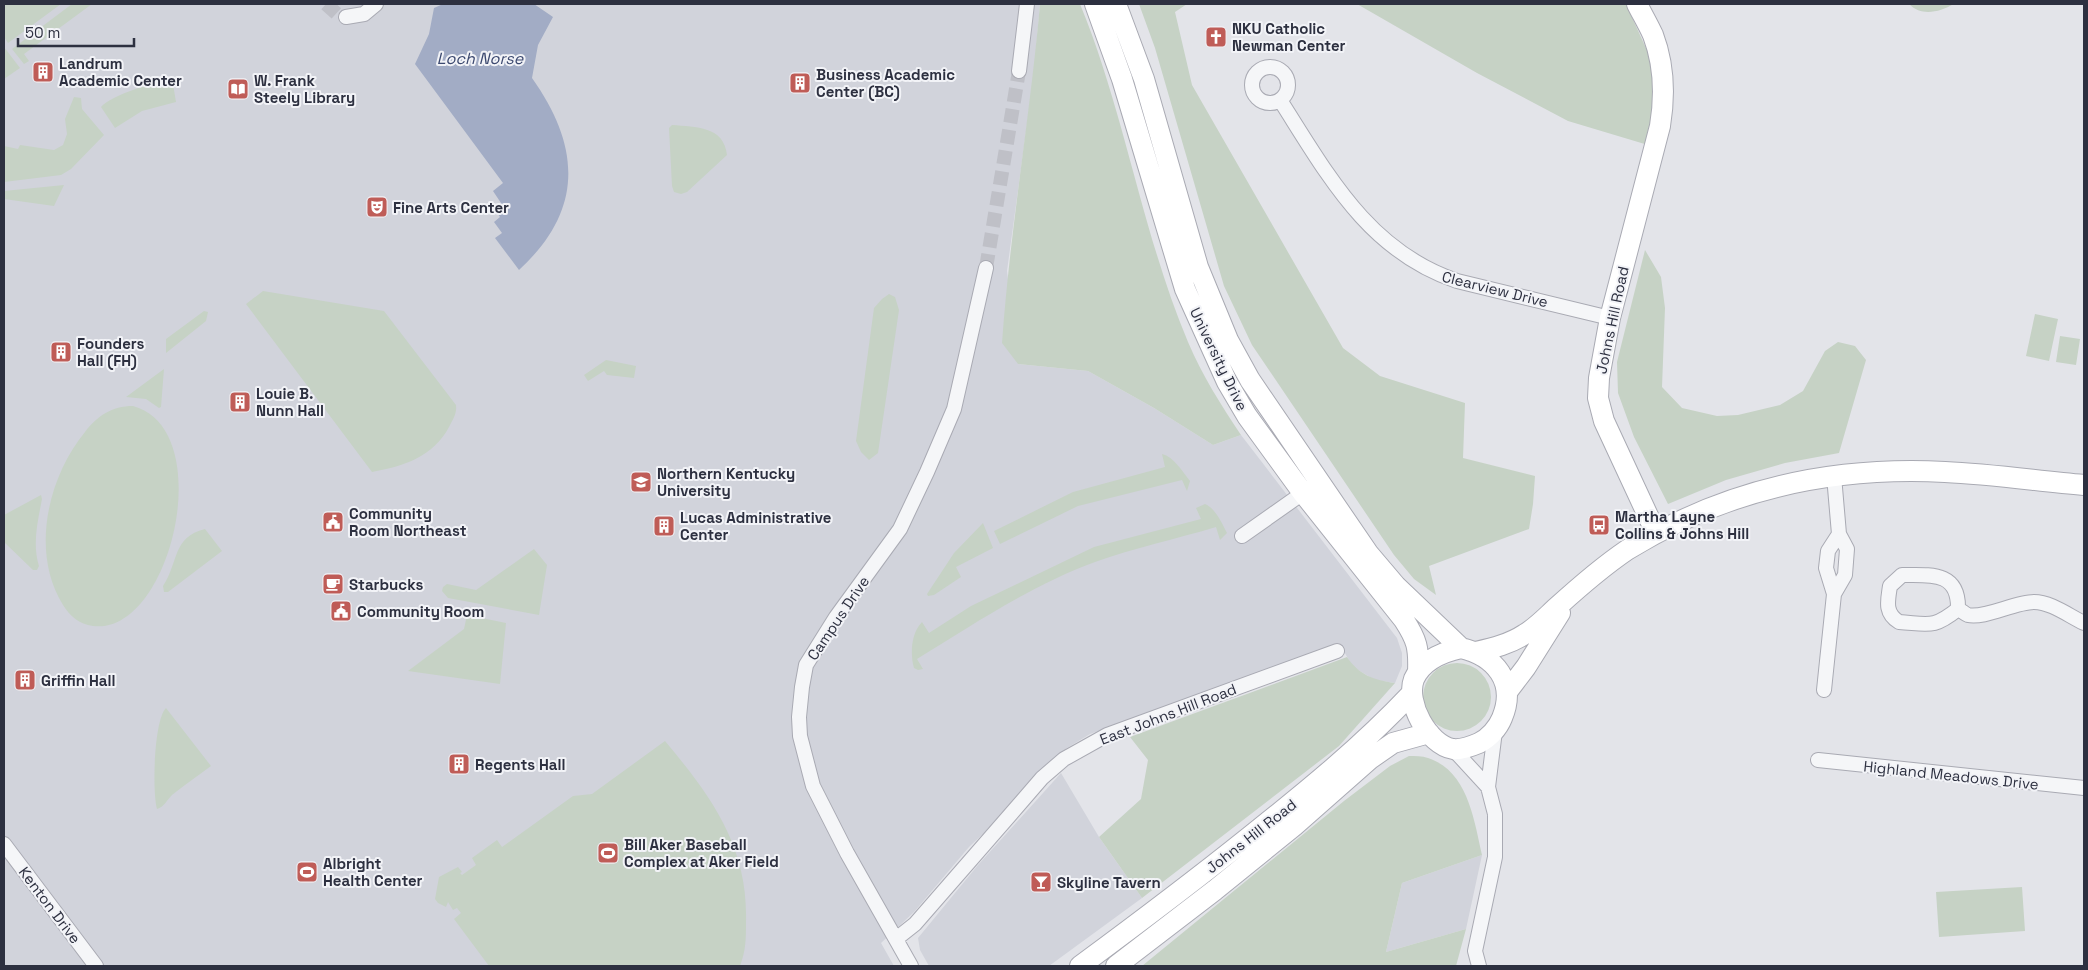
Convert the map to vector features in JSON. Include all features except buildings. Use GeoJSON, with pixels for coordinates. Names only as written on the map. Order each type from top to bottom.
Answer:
{"type":"FeatureCollection","features":[{"type":"Feature","properties":{"kind":"street"},"geometry":{"type":"LineString","coordinates":[[346,17],[352,18],[364,14],[376,4]]}},
{"type":"Feature","properties":{"kind":"street"},"geometry":{"type":"LineString","coordinates":[[1019,71],[1027,4]]}},
{"type":"Feature","properties":{"kind":"street","name":"University Drive"},"geometry":{"type":"LineString","coordinates":[[1095,4],[1122,79],[1185,289],[1227,382],[1247,416],[1303,493],[1404,620],[1415,637],[1419,649],[1418,672]]}},
{"type":"Feature","properties":{"kind":"street","name":"University Drive"},"geometry":{"type":"LineString","coordinates":[[1116,4],[1144,79],[1198,267],[1228,340],[1250,380],[1368,553],[1396,586],[1468,650]]}},
{"type":"Feature","properties":{"kind":"street","name":"Johns Hill Road"},"geometry":{"type":"LineString","coordinates":[[1637,4],[1653,35],[1662,77],[1664,102],[1660,126],[1610,318],[1599,378],[1598,398],[1604,421],[1656,533]]}},
{"type":"Feature","properties":{"kind":"street","name":"Clearview Drive"},"geometry":{"type":"LineString","coordinates":[[1280,100],[1340,192],[1369,227],[1402,254],[1433,273],[1457,282],[1610,318]]}},
{"type":"Feature","properties":{"kind":"street","name":"Campus Drive"},"geometry":{"type":"LineString","coordinates":[[911,966],[847,853],[813,786],[800,736],[802,687],[806,665],[836,617],[900,528],[954,409],[986,268]]}},
{"type":"Feature","properties":{"kind":"street"},"geometry":{"type":"LineString","coordinates":[[1488,787],[1453,749],[1429,733],[1419,718],[1412,693],[1418,672],[1437,656],[1506,644],[1527,634],[1598,571],[1656,533],[1712,507],[1740,497],[1772,487],[1834,476],[1880,472],[1946,472],[2084,486]]}},
{"type":"Feature","properties":{"kind":"street"},"geometry":{"type":"LineString","coordinates":[[1834,476],[1839,534],[1847,549],[1845,575],[1834,594]]}},
{"type":"Feature","properties":{"kind":"street"},"geometry":{"type":"LineString","coordinates":[[1242,536],[1303,493]]}},
{"type":"Feature","properties":{"kind":"street"},"geometry":{"type":"LineString","coordinates":[[1824,690],[1834,594],[1826,568],[1828,551],[1839,534]]}},
{"type":"Feature","properties":{"kind":"street"},"geometry":{"type":"LineString","coordinates":[[1902,575],[1938,576],[1955,588],[1959,594],[1958,608],[1946,619],[1934,624],[1898,622],[1888,610],[1890,586],[1902,575]]}},
{"type":"Feature","properties":{"kind":"street"},"geometry":{"type":"LineString","coordinates":[[1506,692],[1526,666],[1574,592]]}},
{"type":"Feature","properties":{"kind":"street"},"geometry":{"type":"LineString","coordinates":[[1958,608],[1968,615],[1988,613],[2011,606],[2035,602],[2051,606],[2084,623]]}},
{"type":"Feature","properties":{"kind":"street"},"geometry":{"type":"LineString","coordinates":[[1468,650],[1492,663],[1500,672],[1506,692],[1505,711],[1495,731],[1488,787],[1495,814],[1495,857],[1475,951],[1479,966]]}},
{"type":"Feature","properties":{"kind":"street","name":"East Johns Hill Road"},"geometry":{"type":"LineString","coordinates":[[896,940],[915,924],[1042,778],[1064,760],[1107,735],[1337,652]]}},
{"type":"Feature","properties":{"kind":"street","name":"Johns Hill Road"},"geometry":{"type":"LineString","coordinates":[[1080,966],[1148,916],[1325,777],[1388,719],[1412,693]]}},
{"type":"Feature","properties":{"kind":"street"},"geometry":{"type":"LineString","coordinates":[[1453,749],[1469,747],[1483,741],[1495,731]]}},
{"type":"Feature","properties":{"kind":"street","name":"Johns Hill Road"},"geometry":{"type":"LineString","coordinates":[[1116,966],[1244,867],[1370,759],[1393,743],[1429,733]]}},
{"type":"Feature","properties":{"kind":"street","name":"Highland Meadows Drive"},"geometry":{"type":"LineString","coordinates":[[1818,760],[2084,788]]}},
{"type":"Feature","properties":{"kind":"street","name":"Kenton Drive"},"geometry":{"type":"LineString","coordinates":[[4,844],[96,966]]}},
{"type":"Feature","properties":{"kind":"shaded area","name":"Northern Kentucky University"},"geometry":{"type":"Polygon","coordinates":[[[4,4],[1040,4],[1034,73],[1007,271],[1018,364],[1088,371],[1154,408],[1213,445],[1241,435],[1397,638],[1402,653],[1402,666],[1395,683],[1375,680],[1353,667],[1339,643],[1090,734],[1067,748],[1035,775],[986,831],[969,847],[914,912],[881,943],[894,966],[4,966],[4,4]]]}},
{"type":"Feature","properties":{"kind":"shaded area"},"geometry":{"type":"Polygon","coordinates":[[[1061,773],[1099,837],[1142,898],[1049,966],[929,966],[920,950],[918,938],[978,865],[1061,773]]]}},
{"type":"Feature","properties":{"kind":"shaded area"},"geometry":{"type":"Polygon","coordinates":[[[1482,855],[1466,929],[1386,952],[1402,883],[1482,855]]]}},
{"type":"Feature","properties":{"kind":"green space"},"geometry":{"type":"Polygon","coordinates":[[[4,4],[61,4],[8,43],[4,37],[4,4]]]}},
{"type":"Feature","properties":{"kind":"green space"},"geometry":{"type":"Polygon","coordinates":[[[72,4],[92,4],[24,54],[29,61],[24,64],[12,49],[72,4]]]}},
{"type":"Feature","properties":{"kind":"green space"},"geometry":{"type":"Polygon","coordinates":[[[1040,4],[1080,4],[1096,45],[1122,130],[1145,216],[1172,301],[1199,366],[1241,435],[1213,445],[1154,408],[1088,371],[1018,364],[1002,343],[1010,258],[1040,4]]]}},
{"type":"Feature","properties":{"kind":"green space"},"geometry":{"type":"Polygon","coordinates":[[[1139,4],[1187,4],[1175,12],[1192,85],[1343,348],[1380,376],[1465,403],[1463,458],[1535,476],[1529,529],[1429,566],[1436,595],[1414,579],[1394,555],[1252,345],[1224,286],[1155,48],[1139,4]]]}},
{"type":"Feature","properties":{"kind":"green space"},"geometry":{"type":"Polygon","coordinates":[[[1357,4],[1626,4],[1649,55],[1656,94],[1648,145],[1568,121],[1477,73],[1357,4]]]}},
{"type":"Feature","properties":{"kind":"green space"},"geometry":{"type":"Polygon","coordinates":[[[1909,4],[1954,4],[1937,11],[1925,12],[1919,11],[1909,4]]]}},
{"type":"Feature","properties":{"kind":"green space"},"geometry":{"type":"Polygon","coordinates":[[[4,47],[20,68],[4,79],[4,47]]]}},
{"type":"Feature","properties":{"kind":"green space"},"geometry":{"type":"Polygon","coordinates":[[[172,78],[176,102],[142,111],[115,128],[101,107],[114,98],[172,78]]]}},
{"type":"Feature","properties":{"kind":"green space"},"geometry":{"type":"Polygon","coordinates":[[[74,97],[81,98],[82,109],[104,135],[71,169],[61,175],[4,182],[4,146],[18,149],[20,145],[54,150],[63,145],[67,134],[65,119],[74,97]]]}},
{"type":"Feature","properties":{"kind":"green space"},"geometry":{"type":"Polygon","coordinates":[[[672,125],[690,126],[715,133],[725,145],[727,155],[687,192],[681,194],[674,192],[672,186],[669,128],[672,125]]]}},
{"type":"Feature","properties":{"kind":"green space"},"geometry":{"type":"Polygon","coordinates":[[[64,185],[54,206],[4,199],[4,191],[64,185]]]}},
{"type":"Feature","properties":{"kind":"green space"},"geometry":{"type":"Polygon","coordinates":[[[1645,250],[1661,277],[1665,308],[1662,387],[1682,408],[1717,416],[1738,415],[1780,405],[1803,391],[1825,351],[1838,342],[1855,346],[1866,360],[1839,453],[1785,463],[1726,480],[1668,504],[1634,437],[1618,393],[1617,362],[1645,250]]]}},
{"type":"Feature","properties":{"kind":"green space"},"geometry":{"type":"Polygon","coordinates":[[[263,291],[384,311],[456,405],[456,411],[449,427],[435,446],[406,463],[372,472],[246,304],[263,291]]]}},
{"type":"Feature","properties":{"kind":"green space"},"geometry":{"type":"Polygon","coordinates":[[[889,294],[895,297],[899,310],[878,453],[869,460],[861,452],[856,441],[874,308],[889,294]]]}},
{"type":"Feature","properties":{"kind":"green space"},"geometry":{"type":"Polygon","coordinates":[[[204,311],[208,312],[206,321],[166,353],[166,339],[204,311]]]}},
{"type":"Feature","properties":{"kind":"green space"},"geometry":{"type":"Polygon","coordinates":[[[2035,314],[2058,319],[2049,361],[2026,356],[2035,314]]]}},
{"type":"Feature","properties":{"kind":"green space"},"geometry":{"type":"Polygon","coordinates":[[[2060,336],[2080,339],[2076,365],[2056,362],[2060,336]]]}},
{"type":"Feature","properties":{"kind":"green space"},"geometry":{"type":"Polygon","coordinates":[[[606,360],[636,366],[634,378],[607,375],[604,371],[588,381],[584,375],[606,360]]]}},
{"type":"Feature","properties":{"kind":"green space"},"geometry":{"type":"Polygon","coordinates":[[[164,369],[161,407],[159,408],[146,399],[126,397],[164,369]]]}},
{"type":"Feature","properties":{"kind":"green space"},"geometry":{"type":"Polygon","coordinates":[[[125,406],[133,406],[159,422],[174,451],[179,488],[174,528],[163,567],[144,599],[121,620],[93,626],[75,619],[69,613],[53,584],[47,562],[48,516],[53,493],[61,471],[72,450],[85,432],[106,413],[125,406]]]}},
{"type":"Feature","properties":{"kind":"green space"},"geometry":{"type":"Polygon","coordinates":[[[1162,454],[1174,461],[1190,481],[1187,491],[1182,480],[1078,506],[1000,544],[994,531],[1073,492],[1165,467],[1162,454]]]}},
{"type":"Feature","properties":{"kind":"green space"},"geometry":{"type":"Polygon","coordinates":[[[41,495],[36,541],[39,566],[37,570],[33,570],[4,542],[4,515],[41,495]]]}},
{"type":"Feature","properties":{"kind":"green space"},"geometry":{"type":"Polygon","coordinates":[[[1205,504],[1215,512],[1227,533],[1220,540],[1216,527],[1125,552],[1072,571],[1026,593],[959,633],[917,659],[923,669],[918,670],[914,668],[912,644],[918,627],[922,622],[929,633],[971,606],[1094,547],[1201,519],[1196,508],[1205,504]]]}},
{"type":"Feature","properties":{"kind":"green space"},"geometry":{"type":"Polygon","coordinates":[[[983,523],[993,548],[956,567],[961,577],[934,595],[928,596],[927,594],[954,553],[983,523]]]}},
{"type":"Feature","properties":{"kind":"green space"},"geometry":{"type":"Polygon","coordinates":[[[205,529],[222,551],[168,592],[164,592],[163,586],[181,544],[194,533],[205,529]]]}},
{"type":"Feature","properties":{"kind":"green space"},"geometry":{"type":"Polygon","coordinates":[[[534,549],[547,565],[539,615],[448,598],[442,591],[443,587],[447,584],[476,590],[534,549]]]}},
{"type":"Feature","properties":{"kind":"green space"},"geometry":{"type":"Polygon","coordinates":[[[467,615],[506,623],[500,684],[408,671],[464,629],[467,615]]]}},
{"type":"Feature","properties":{"kind":"green space"},"geometry":{"type":"Polygon","coordinates":[[[1347,657],[1368,676],[1395,683],[1339,746],[1142,898],[1099,837],[1141,799],[1148,760],[1130,737],[1347,657]]]}},
{"type":"Feature","properties":{"kind":"green space"},"geometry":{"type":"Polygon","coordinates":[[[1457,663],[1470,666],[1481,673],[1488,684],[1491,697],[1488,710],[1481,721],[1470,728],[1457,731],[1444,728],[1433,721],[1426,710],[1423,697],[1426,684],[1433,673],[1444,666],[1457,663]]]}},
{"type":"Feature","properties":{"kind":"green space"},"geometry":{"type":"Polygon","coordinates":[[[166,708],[211,766],[177,791],[164,805],[157,809],[155,800],[155,756],[159,726],[166,708]]]}},
{"type":"Feature","properties":{"kind":"green space","name":"Bill Aker Baseball Complex at Aker Field"},"geometry":{"type":"Polygon","coordinates":[[[665,741],[682,761],[711,802],[724,824],[741,869],[745,894],[746,939],[740,966],[489,966],[454,919],[461,913],[457,908],[453,910],[448,902],[446,907],[435,899],[439,877],[458,867],[462,875],[476,865],[472,858],[497,840],[502,847],[573,796],[592,794],[665,741]]]}},
{"type":"Feature","properties":{"kind":"green space"},"geometry":{"type":"Polygon","coordinates":[[[1409,756],[1421,756],[1441,764],[1461,785],[1472,812],[1482,855],[1402,883],[1386,952],[1466,929],[1456,966],[1142,966],[1344,801],[1390,766],[1409,756]]]}},
{"type":"Feature","properties":{"kind":"green space"},"geometry":{"type":"Polygon","coordinates":[[[2022,887],[2025,931],[1939,937],[1936,892],[2022,887]]]}},
{"type":"Feature","properties":{"kind":"water","name":"Loch Norse"},"geometry":{"type":"Polygon","coordinates":[[[443,4],[534,4],[553,17],[538,45],[532,78],[548,104],[560,129],[567,153],[568,177],[565,201],[555,224],[540,247],[519,270],[495,238],[502,233],[494,222],[500,217],[494,208],[501,203],[493,191],[503,183],[415,64],[429,34],[434,8],[443,4]]]}},
{"type":"Feature","properties":{"kind":"tunnel"},"geometry":{"type":"LineString","coordinates":[[326,4],[337,14],[346,17]]}},
{"type":"Feature","properties":{"kind":"tunnel"},"geometry":{"type":"LineString","coordinates":[[986,268],[1019,71]]}},
{"type":"Feature","properties":{"kind":"place","name":"NKU Catholic Newman Center"},"geometry":{"type":"Point","coordinates":[1216,37]}},
{"type":"Feature","properties":{"kind":"place","name":"Landrum Academic Center"},"geometry":{"type":"Point","coordinates":[43,72]}},
{"type":"Feature","properties":{"kind":"place","name":"Business Academic Center (BC)"},"geometry":{"type":"Point","coordinates":[800,83]}},
{"type":"Feature","properties":{"kind":"place","name":"W. Frank Steely Library"},"geometry":{"type":"Point","coordinates":[238,89]}},
{"type":"Feature","properties":{"kind":"place","name":"Fine Arts Center"},"geometry":{"type":"Point","coordinates":[377,207]}},
{"type":"Feature","properties":{"kind":"place","name":"Founders Hall (FH)"},"geometry":{"type":"Point","coordinates":[61,352]}},
{"type":"Feature","properties":{"kind":"place","name":"Louie B. Nunn Hall"},"geometry":{"type":"Point","coordinates":[240,402]}},
{"type":"Feature","properties":{"kind":"place","name":"Northern Kentucky University"},"geometry":{"type":"Point","coordinates":[641,482]}},
{"type":"Feature","properties":{"kind":"place","name":"Community Room Northeast"},"geometry":{"type":"Point","coordinates":[333,522]}},
{"type":"Feature","properties":{"kind":"place","name":"Martha Layne Collins & Johns Hill"},"geometry":{"type":"Point","coordinates":[1599,525]}},
{"type":"Feature","properties":{"kind":"place","name":"Lucas Administrative Center"},"geometry":{"type":"Point","coordinates":[664,526]}},
{"type":"Feature","properties":{"kind":"place","name":"Starbucks"},"geometry":{"type":"Point","coordinates":[333,584]}},
{"type":"Feature","properties":{"kind":"place","name":"Community Room"},"geometry":{"type":"Point","coordinates":[341,611]}},
{"type":"Feature","properties":{"kind":"place","name":"Griffin Hall"},"geometry":{"type":"Point","coordinates":[25,680]}},
{"type":"Feature","properties":{"kind":"place","name":"Regents Hall"},"geometry":{"type":"Point","coordinates":[459,764]}},
{"type":"Feature","properties":{"kind":"place","name":"Bill Aker Baseball Complex at Aker Field"},"geometry":{"type":"Point","coordinates":[608,853]}},
{"type":"Feature","properties":{"kind":"place","name":"Albright Health Center"},"geometry":{"type":"Point","coordinates":[307,872]}},
{"type":"Feature","properties":{"kind":"place","name":"Skyline Tavern"},"geometry":{"type":"Point","coordinates":[1041,882]}}]}
